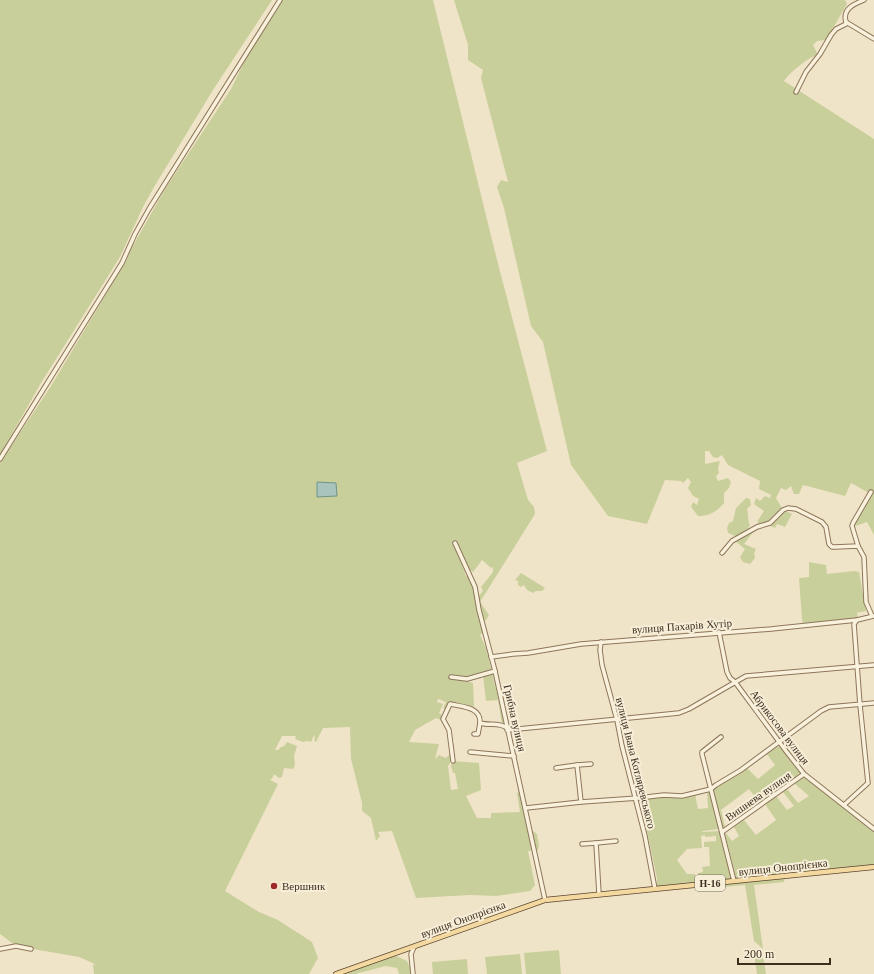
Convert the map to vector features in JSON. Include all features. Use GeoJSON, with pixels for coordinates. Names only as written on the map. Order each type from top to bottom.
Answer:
{"type":"FeatureCollection","features":[{"type":"Feature","properties":{"kind":"main road","name":"вулиця Онопрієнка"},"geometry":{"type":"LineString","coordinates":[[336,974],[414,947],[520,907],[545,900],[874,867]]}},
{"type":"Feature","properties":{"kind":"street"},"geometry":{"type":"LineString","coordinates":[[0,459],[122,263],[135,234],[149,209],[280,0]]}},
{"type":"Feature","properties":{"kind":"street"},"geometry":{"type":"LineString","coordinates":[[864,0],[852,5],[846,13],[846,22],[874,40]]}},
{"type":"Feature","properties":{"kind":"street"},"geometry":{"type":"LineString","coordinates":[[796,92],[806,72],[820,54],[831,35],[836,29],[846,24],[846,22]]}},
{"type":"Feature","properties":{"kind":"street"},"geometry":{"type":"LineString","coordinates":[[871,492],[852,526],[858,546],[864,556],[866,602],[873,616]]}},
{"type":"Feature","properties":{"kind":"street"},"geometry":{"type":"LineString","coordinates":[[722,553],[732,541],[757,527],[770,523],[783,510],[788,508],[822,522],[826,527],[829,544],[835,548],[858,546]]}},
{"type":"Feature","properties":{"kind":"street","name":"Грибна вулиця"},"geometry":{"type":"LineString","coordinates":[[455,543],[475,587],[495,671],[504,723],[514,756],[526,808],[545,900]]}},
{"type":"Feature","properties":{"kind":"street","name":"вулиця Пахарів Хутір"},"geometry":{"type":"LineString","coordinates":[[491,657],[528,653],[581,644],[857,620],[873,616]]}},
{"type":"Feature","properties":{"kind":"street"},"geometry":{"type":"LineString","coordinates":[[857,620],[854,624],[868,783]]}},
{"type":"Feature","properties":{"kind":"street","name":"Абрикосова вулиця"},"geometry":{"type":"LineString","coordinates":[[719,632],[727,672],[730,678],[735,682],[804,774],[874,829]]}},
{"type":"Feature","properties":{"kind":"street","name":"вулиця Івана Котляревського"},"geometry":{"type":"LineString","coordinates":[[601,642],[600,650],[602,665],[645,836],[655,889]]}},
{"type":"Feature","properties":{"kind":"street"},"geometry":{"type":"LineString","coordinates":[[507,729],[681,713],[741,678],[874,665]]}},
{"type":"Feature","properties":{"kind":"street"},"geometry":{"type":"LineString","coordinates":[[451,677],[467,679],[495,671]]}},
{"type":"Feature","properties":{"kind":"street"},"geometry":{"type":"LineString","coordinates":[[526,808],[665,794],[682,796],[711,789],[741,770],[821,711],[829,707],[874,703]]}},
{"type":"Feature","properties":{"kind":"street"},"geometry":{"type":"LineString","coordinates":[[453,761],[449,730],[443,719],[450,704],[476,711],[479,714],[480,723],[478,734],[474,734]]}},
{"type":"Feature","properties":{"kind":"street"},"geometry":{"type":"LineString","coordinates":[[480,723],[504,723]]}},
{"type":"Feature","properties":{"kind":"street","name":"Вишнева вулиця"},"geometry":{"type":"LineString","coordinates":[[721,737],[702,752],[734,881]]}},
{"type":"Feature","properties":{"kind":"street"},"geometry":{"type":"LineString","coordinates":[[470,752],[514,756]]}},
{"type":"Feature","properties":{"kind":"street"},"geometry":{"type":"LineString","coordinates":[[556,768],[591,764]]}},
{"type":"Feature","properties":{"kind":"street"},"geometry":{"type":"LineString","coordinates":[[577,765],[581,802]]}},
{"type":"Feature","properties":{"kind":"street","name":"Вишнева вулиця"},"geometry":{"type":"LineString","coordinates":[[722,832],[804,774]]}},
{"type":"Feature","properties":{"kind":"street"},"geometry":{"type":"LineString","coordinates":[[844,805],[868,783],[873,782]]}},
{"type":"Feature","properties":{"kind":"street"},"geometry":{"type":"LineString","coordinates":[[582,844],[616,841]]}},
{"type":"Feature","properties":{"kind":"street"},"geometry":{"type":"LineString","coordinates":[[596,843],[599,894]]}},
{"type":"Feature","properties":{"kind":"street"},"geometry":{"type":"LineString","coordinates":[[0,949],[16,946],[31,949]]}},
{"type":"Feature","properties":{"kind":"street"},"geometry":{"type":"LineString","coordinates":[[413,974],[411,954],[414,947]]}},
{"type":"Feature","properties":{"kind":"green space"},"geometry":{"type":"Polygon","coordinates":[[[0,0],[272,0],[213,90],[154,187],[120,257],[41,383],[0,455],[0,0]]]}},
{"type":"Feature","properties":{"kind":"green space"},"geometry":{"type":"Polygon","coordinates":[[[282,0],[433,0],[496,256],[547,451],[517,463],[528,500],[534,507],[535,514],[480,602],[489,615],[486,620],[482,620],[485,631],[480,635],[486,648],[504,722],[502,725],[498,700],[486,701],[483,676],[461,679],[473,683],[474,706],[472,709],[452,705],[447,710],[443,708],[446,702],[438,699],[437,702],[443,704],[439,713],[441,714],[443,721],[436,718],[415,730],[409,742],[439,744],[435,759],[439,755],[446,758],[450,754],[452,760],[448,766],[451,790],[458,789],[455,773],[453,773],[451,766],[453,761],[479,763],[481,790],[466,796],[477,818],[491,818],[491,813],[520,812],[517,793],[519,791],[528,831],[533,831],[537,834],[539,846],[538,850],[528,851],[535,885],[530,891],[496,896],[470,895],[416,898],[392,831],[378,832],[380,836],[376,841],[371,818],[362,811],[362,803],[351,759],[350,727],[323,728],[316,742],[314,740],[314,735],[311,742],[303,742],[295,739],[296,736],[282,736],[275,750],[278,750],[284,746],[287,742],[297,746],[294,756],[295,765],[293,769],[284,768],[282,777],[279,778],[274,774],[270,780],[278,784],[225,891],[259,912],[278,920],[312,942],[318,958],[309,974],[94,974],[93,964],[97,965],[79,957],[16,946],[0,934],[0,463],[51,386],[127,259],[165,189],[231,89],[247,56],[282,0]],[[482,560],[473,572],[462,565],[466,576],[471,576],[477,598],[483,591],[481,587],[493,572],[493,567],[491,568],[482,560]]]}},
{"type":"Feature","properties":{"kind":"green space"},"geometry":{"type":"Polygon","coordinates":[[[454,0],[845,0],[847,4],[826,40],[817,41],[813,45],[818,55],[810,58],[800,65],[784,81],[874,139],[874,535],[867,522],[855,526],[853,523],[869,493],[851,483],[845,496],[803,485],[799,494],[794,494],[791,486],[786,490],[781,488],[776,498],[783,510],[792,514],[785,527],[777,524],[775,528],[768,525],[757,527],[758,520],[764,511],[754,504],[756,498],[760,501],[765,496],[770,498],[771,495],[759,489],[760,481],[728,465],[722,455],[717,458],[713,457],[709,451],[705,451],[705,464],[720,461],[718,468],[719,473],[716,476],[718,481],[728,478],[731,482],[729,488],[724,493],[724,503],[715,511],[706,515],[698,516],[691,507],[693,502],[697,505],[699,499],[693,496],[688,488],[691,482],[688,478],[683,483],[681,481],[665,480],[647,524],[608,516],[571,465],[543,342],[531,326],[504,208],[497,187],[501,180],[508,182],[481,78],[483,70],[468,60],[468,45],[454,0]]]}},
{"type":"Feature","properties":{"kind":"green space"},"geometry":{"type":"Polygon","coordinates":[[[746,498],[750,499],[751,505],[747,509],[750,525],[748,528],[754,531],[744,544],[756,549],[754,553],[755,558],[750,564],[743,562],[740,557],[745,549],[735,541],[735,536],[728,533],[727,528],[729,523],[733,521],[736,508],[746,498]]]}},
{"type":"Feature","properties":{"kind":"green space"},"geometry":{"type":"Polygon","coordinates":[[[809,562],[826,565],[827,574],[854,571],[859,572],[866,611],[855,613],[857,613],[857,619],[803,623],[799,578],[809,577],[809,562]]]}},
{"type":"Feature","properties":{"kind":"green space"},"geometry":{"type":"Polygon","coordinates":[[[521,573],[545,588],[542,591],[536,591],[533,593],[527,590],[524,585],[521,587],[518,585],[518,581],[515,580],[521,573]]]}},
{"type":"Feature","properties":{"kind":"green space"},"geometry":{"type":"Polygon","coordinates":[[[777,746],[781,748],[801,772],[800,775],[758,806],[756,804],[759,802],[749,789],[721,810],[725,827],[735,820],[736,821],[723,831],[713,791],[714,788],[747,768],[758,779],[775,765],[766,753],[777,746]]]}},
{"type":"Feature","properties":{"kind":"green space"},"geometry":{"type":"Polygon","coordinates":[[[805,777],[874,832],[874,865],[736,878],[725,834],[726,833],[732,841],[739,836],[734,827],[744,820],[756,835],[776,820],[765,804],[776,796],[787,810],[794,806],[783,792],[787,789],[798,803],[809,796],[794,783],[805,777]]]}},
{"type":"Feature","properties":{"kind":"green space"},"geometry":{"type":"Polygon","coordinates":[[[707,792],[710,793],[719,829],[702,832],[720,831],[733,879],[700,883],[698,873],[703,872],[702,867],[710,866],[709,847],[704,847],[704,842],[716,841],[716,836],[701,836],[702,848],[687,849],[677,860],[687,874],[695,874],[696,883],[657,887],[657,878],[640,799],[695,794],[698,809],[708,808],[707,792]]]}},
{"type":"Feature","properties":{"kind":"green space"},"geometry":{"type":"Polygon","coordinates":[[[785,878],[784,882],[754,885],[763,949],[754,941],[745,885],[699,889],[697,887],[785,878]]]}},
{"type":"Feature","properties":{"kind":"green space"},"geometry":{"type":"Polygon","coordinates":[[[753,948],[764,960],[766,974],[757,974],[753,948]]]}},
{"type":"Feature","properties":{"kind":"green space"},"geometry":{"type":"Polygon","coordinates":[[[559,950],[561,974],[526,974],[524,953],[559,950]]]}},
{"type":"Feature","properties":{"kind":"green space"},"geometry":{"type":"Polygon","coordinates":[[[520,954],[522,974],[487,974],[485,957],[520,954]]]}},
{"type":"Feature","properties":{"kind":"green space"},"geometry":{"type":"Polygon","coordinates":[[[396,956],[407,961],[411,974],[399,974],[397,968],[386,966],[355,974],[343,974],[389,957],[396,956]]]}},
{"type":"Feature","properties":{"kind":"green space"},"geometry":{"type":"Polygon","coordinates":[[[467,959],[468,974],[433,974],[432,962],[467,959]]]}},
{"type":"Feature","properties":{"kind":"water"},"geometry":{"type":"Polygon","coordinates":[[[317,482],[336,483],[337,496],[317,497],[317,482]]]}},
{"type":"Feature","properties":{"kind":"place","name":"Вершник"},"geometry":{"type":"Point","coordinates":[274,886]}}]}
